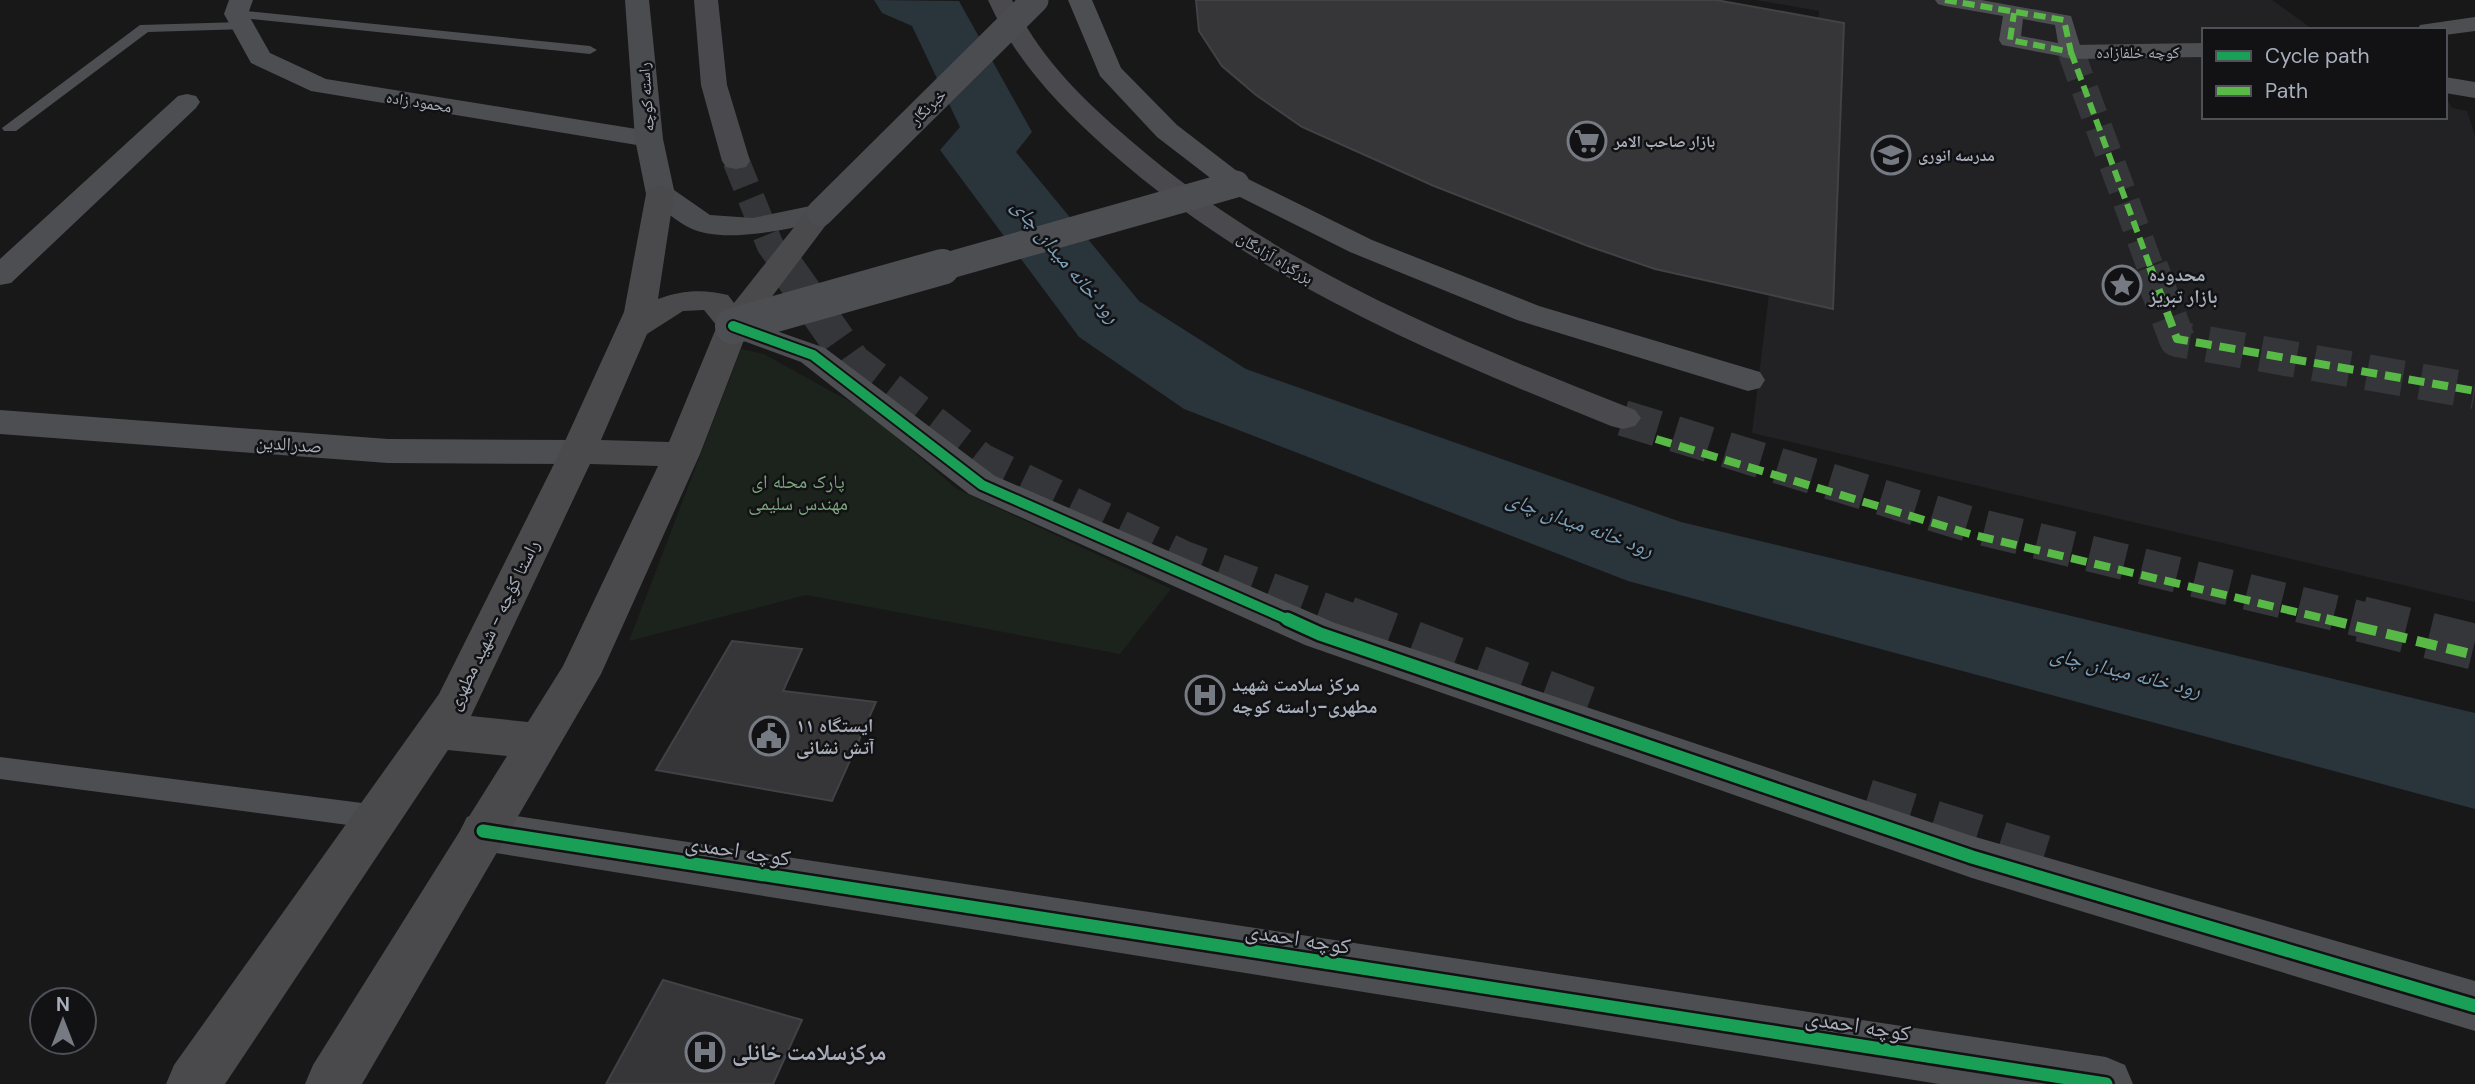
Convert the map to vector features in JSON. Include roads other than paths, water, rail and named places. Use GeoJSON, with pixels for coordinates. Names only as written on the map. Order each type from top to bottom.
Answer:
{"type":"FeatureCollection","features":[{"type":"Feature","properties":{"kind":"highway"},"geometry":{"type":"LineString","coordinates":[[706,0],[714,85],[736,161]]}},
{"type":"Feature","properties":{"kind":"highway","name":"بزرگراه آزادگان"},"geometry":{"type":"LineString","coordinates":[[1000,0],[1008,18],[1046,77],[1127,155],[1218,224],[1336,294],[1482,362],[1623,418]]}},
{"type":"Feature","properties":{"kind":"main road","name":"راسته کوچه"},"geometry":{"type":"LineString","coordinates":[[637,0],[649,139],[660,194]]}},
{"type":"Feature","properties":{"kind":"main road","name":"خبرنگار"},"geometry":{"type":"LineString","coordinates":[[820,213],[1035,0]]}},
{"type":"Feature","properties":{"kind":"main road"},"geometry":{"type":"LineString","coordinates":[[660,194],[702,223],[754,228],[820,213]]}},
{"type":"Feature","properties":{"kind":"main road","name":"راستا کؤچه - شهید مطهری"},"geometry":{"type":"LineString","coordinates":[[193,1084],[455,705],[578,452],[640,312],[660,194]]}},
{"type":"Feature","properties":{"kind":"main road"},"geometry":{"type":"LineString","coordinates":[[332,1084],[580,674],[682,454],[733,326],[820,213]]}},
{"type":"Feature","properties":{"kind":"main road"},"geometry":{"type":"LineString","coordinates":[[632,329],[663,306],[695,298],[717,302],[733,326]]}},
{"type":"Feature","properties":{"kind":"main road"},"geometry":{"type":"LineString","coordinates":[[578,452],[682,454]]}},
{"type":"Feature","properties":{"kind":"main road"},"geometry":{"type":"LineString","coordinates":[[437,732],[540,741]]}},
{"type":"Feature","properties":{"kind":"street"},"geometry":{"type":"LineString","coordinates":[[1080,0],[1109,71],[1167,131],[1236,184],[1362,246],[1528,313],[1748,380]]}},
{"type":"Feature","properties":{"kind":"street"},"geometry":{"type":"LineString","coordinates":[[1945,0],[2063,20],[2071,52],[2010,40],[2014,13]]}},
{"type":"Feature","properties":{"kind":"street","name":"محمود زاده"},"geometry":{"type":"LineString","coordinates":[[240,13],[260,58],[320,86],[649,139]]}},
{"type":"Feature","properties":{"kind":"street"},"geometry":{"type":"LineString","coordinates":[[2444,28],[2475,24]]}},
{"type":"Feature","properties":{"kind":"street","name":"کوچه خلفازاده"},"geometry":{"type":"LineString","coordinates":[[2071,52],[2202,50]]}},
{"type":"Feature","properties":{"kind":"street"},"geometry":{"type":"LineString","coordinates":[[2447,85],[2475,90]]}},
{"type":"Feature","properties":{"kind":"street"},"geometry":{"type":"LineString","coordinates":[[0,276],[187,102]]}},
{"type":"Feature","properties":{"kind":"street"},"geometry":{"type":"LineString","coordinates":[[733,326],[1236,184]]}},
{"type":"Feature","properties":{"kind":"street"},"geometry":{"type":"LineString","coordinates":[[733,326],[813,355],[982,485],[1320,634],[1972,857],[2475,1006]]}},
{"type":"Feature","properties":{"kind":"street","name":"صدرالدین"},"geometry":{"type":"LineString","coordinates":[[0,422],[388,451],[578,452]]}},
{"type":"Feature","properties":{"kind":"street","name":"کوچه احمدی"},"geometry":{"type":"LineString","coordinates":[[484,831],[2106,1084]]}},
{"type":"Feature","properties":{"kind":"lane"},"geometry":{"type":"LineString","coordinates":[[10,128],[145,28],[240,13],[590,50]]}},
{"type":"Feature","properties":{"kind":"lane"},"geometry":{"type":"LineString","coordinates":[[0,768],[378,817]]}},
{"type":"Feature","properties":{"kind":"waterway","name":"رود خانه میدان چای"},"geometry":{"type":"LineString","coordinates":[[904,0],[937,14],[997,132],[976,150],[1109,319],[1215,389],[1664,555],[2475,761]]}},
{"type":"Feature","properties":{"kind":"tunnel"},"geometry":{"type":"LineString","coordinates":[[2071,52],[2151,269]]}},
{"type":"Feature","properties":{"kind":"tunnel"},"geometry":{"type":"LineString","coordinates":[[736,161],[770,245],[787,269]]}},
{"type":"Feature","properties":{"kind":"tunnel"},"geometry":{"type":"LineString","coordinates":[[786,267],[853,362],[981,461],[1182,558],[1351,621]]}},
{"type":"Feature","properties":{"kind":"tunnel"},"geometry":{"type":"LineString","coordinates":[[2150,267],[2177,339],[2475,391]]}},
{"type":"Feature","properties":{"kind":"tunnel"},"geometry":{"type":"LineString","coordinates":[[1623,418],[1972,525],[2368,621]]}},
{"type":"Feature","properties":{"kind":"tunnel"},"geometry":{"type":"LineString","coordinates":[[1347,619],[1606,716]]}},
{"type":"Feature","properties":{"kind":"tunnel"},"geometry":{"type":"LineString","coordinates":[[2361,619],[2475,647]]}},
{"type":"Feature","properties":{"kind":"tunnel"},"geometry":{"type":"LineString","coordinates":[[1866,802],[2056,862]]}},
{"type":"Feature","properties":{"kind":"place","name":"بازار صاحب الامر"},"geometry":{"type":"Point","coordinates":[1587,141]}},
{"type":"Feature","properties":{"kind":"place","name":"مدرسه انوری"},"geometry":{"type":"Point","coordinates":[1891,155]}},
{"type":"Feature","properties":{"kind":"place","name":"محدوده بازار تبریز"},"geometry":{"type":"Point","coordinates":[2122,285]}},
{"type":"Feature","properties":{"kind":"place","name":"مرکز سلامت شهید مطهری-راسته کوچه"},"geometry":{"type":"Point","coordinates":[1205,695]}},
{"type":"Feature","properties":{"kind":"place","name":"ایستگاه ۱۱ آتش نشانی"},"geometry":{"type":"Point","coordinates":[769,736]}},
{"type":"Feature","properties":{"kind":"place","name":"مرکزسلامت خانلی"},"geometry":{"type":"Point","coordinates":[705,1052]}},
{"type":"Feature","properties":{"kind":"park label","name":"پارک محله ای مهندس سلیمی"},"geometry":{"type":"Point","coordinates":[798,492]}}]}
